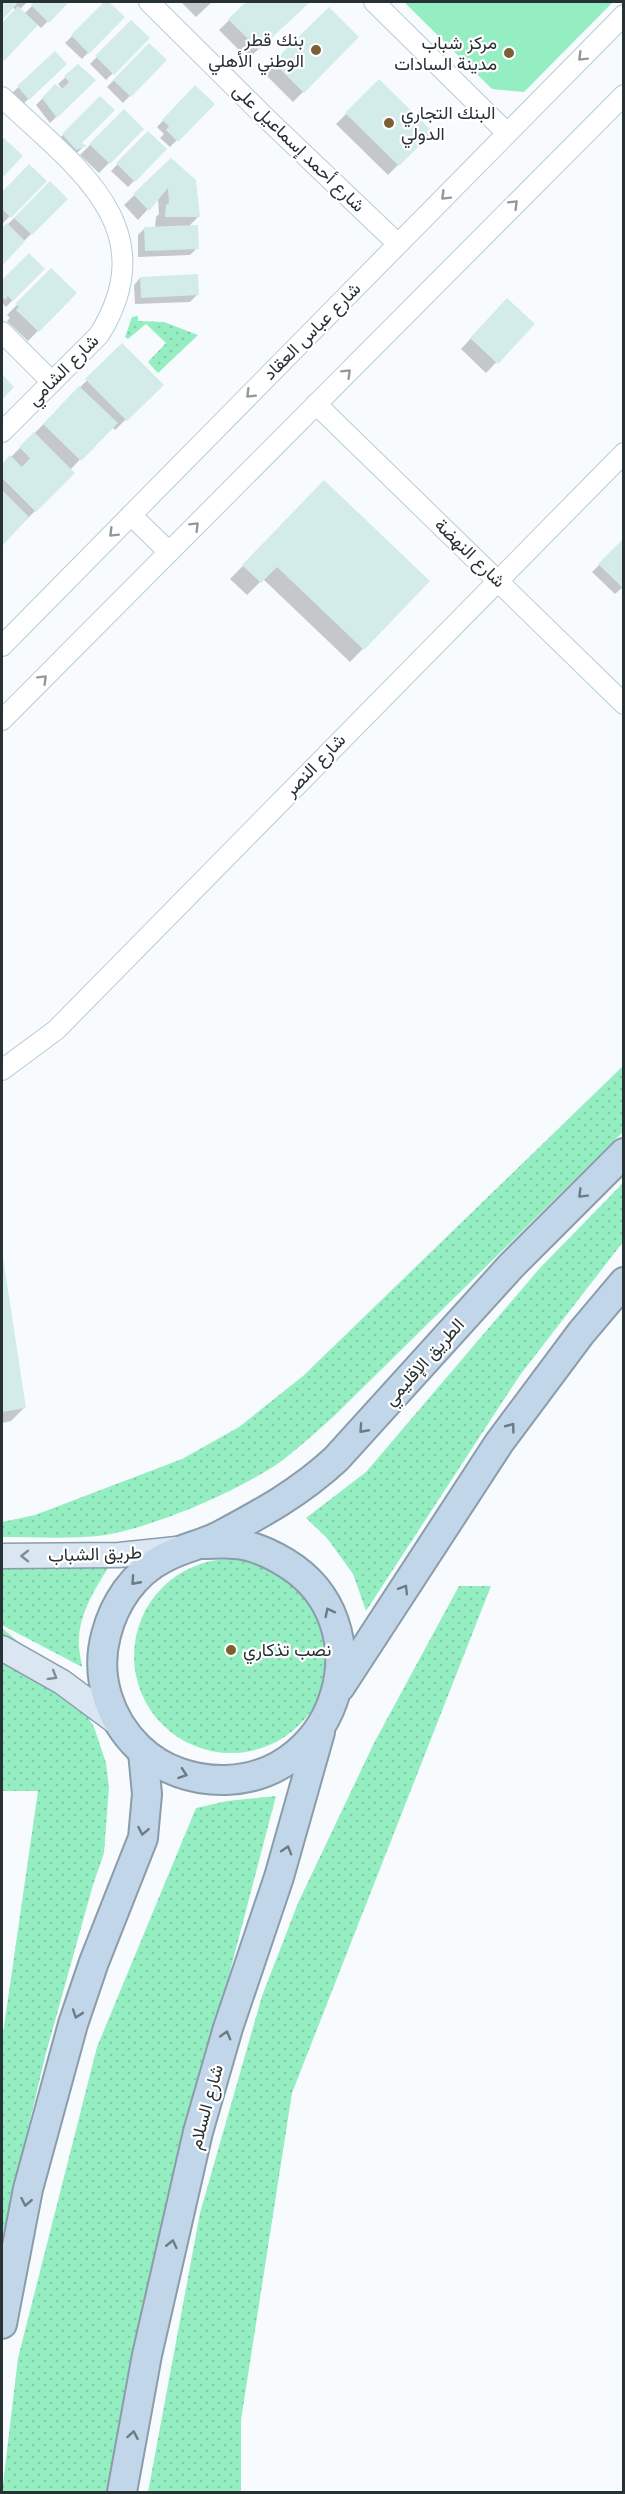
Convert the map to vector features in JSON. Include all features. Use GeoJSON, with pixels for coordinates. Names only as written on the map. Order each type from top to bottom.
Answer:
{"type":"FeatureCollection","features":[{"type":"Feature","properties":{"kind":"highway","name":"الطريق الإقليمي"},"geometry":{"type":"LineString","coordinates":[[321,1728],[304,1748],[285,1763],[262,1774],[237,1780],[212,1781],[187,1776],[164,1766],[143,1752],[120,1726],[108,1701],[102,1674],[103,1646],[110,1620],[122,1595],[141,1574],[163,1558],[196,1546],[279,1503],[309,1484],[336,1459],[511,1266],[624,1153]]}},
{"type":"Feature","properties":{"kind":"highway"},"geometry":{"type":"LineString","coordinates":[[321,1728],[337,1691],[499,1443],[581,1333],[624,1282]]}},
{"type":"Feature","properties":{"kind":"highway"},"geometry":{"type":"LineString","coordinates":[[196,1546],[237,1544],[269,1553],[298,1570],[320,1595],[335,1625],[341,1658],[337,1691]]}},
{"type":"Feature","properties":{"kind":"highway","name":"شارع السلام"},"geometry":{"type":"LineString","coordinates":[[122,2493],[147,2355],[198,2132],[228,2028],[285,1857],[321,1728]]}},
{"type":"Feature","properties":{"kind":"highway"},"geometry":{"type":"LineString","coordinates":[[2,2324],[28,2189],[73,2024],[94,1962],[143,1838],[147,1794],[143,1752]]}},
{"type":"Feature","properties":{"kind":"main road","name":"طريق الشباب"},"geometry":{"type":"LineString","coordinates":[[2,1556],[119,1555],[196,1546]]}},
{"type":"Feature","properties":{"kind":"main road"},"geometry":{"type":"LineString","coordinates":[[2,1648],[62,1682],[120,1726]]}},
{"type":"Feature","properties":{"kind":"street","name":"شارع أحمد إسماعيل على"},"geometry":{"type":"LineString","coordinates":[[149,2],[267,119],[398,243]]}},
{"type":"Feature","properties":{"kind":"street"},"geometry":{"type":"LineString","coordinates":[[374,2],[507,134]]}},
{"type":"Feature","properties":{"kind":"street","name":"شارع عباس العقاد"},"geometry":{"type":"LineString","coordinates":[[2,646],[624,15]]}},
{"type":"Feature","properties":{"kind":"street"},"geometry":{"type":"LineString","coordinates":[[2,720],[624,95]]}},
{"type":"Feature","properties":{"kind":"street","name":"شارع الشامي"},"geometry":{"type":"LineString","coordinates":[[2,97],[99,193],[112,217],[120,243],[122,261],[120,285],[107,322],[99,335],[2,432]]}},
{"type":"Feature","properties":{"kind":"street"},"geometry":{"type":"LineString","coordinates":[[2,332],[52,382]]}},
{"type":"Feature","properties":{"kind":"street","name":"شارع النهضة"},"geometry":{"type":"LineString","coordinates":[[316,404],[624,704]]}},
{"type":"Feature","properties":{"kind":"street","name":"شارع النصر"},"geometry":{"type":"LineString","coordinates":[[2,1070],[56,1030],[497,579],[624,453]]}},
{"type":"Feature","properties":{"kind":"street"},"geometry":{"type":"LineString","coordinates":[[131,515],[169,552]]}},
{"type":"Feature","properties":{"kind":"green space","name":"مركز شباب مدينة السادات"},"geometry":{"type":"Polygon","coordinates":[[[404,2],[613,2],[524,92],[492,89],[404,2]]]}},
{"type":"Feature","properties":{"kind":"green space"},"geometry":{"type":"Polygon","coordinates":[[[138,316],[138,321],[164,322],[198,335],[158,373],[148,362],[166,343],[146,324],[128,339],[125,337],[132,317],[138,316]]]}},
{"type":"Feature","properties":{"kind":"green space"},"geometry":{"type":"Polygon","coordinates":[[[623,1066],[623,1132],[333,1417],[288,1456],[224,1494],[144,1525],[98,1536],[2,1537],[2,1522],[35,1515],[182,1459],[239,1427],[303,1376],[623,1066]]]}},
{"type":"Feature","properties":{"kind":"green space"},"geometry":{"type":"Polygon","coordinates":[[[623,1183],[623,1242],[520,1375],[366,1611],[353,1574],[327,1538],[306,1518],[366,1472],[539,1269],[623,1183]]]}},
{"type":"Feature","properties":{"kind":"green space"},"geometry":{"type":"Polygon","coordinates":[[[231,1559],[268,1566],[285,1575],[300,1587],[312,1602],[321,1619],[328,1656],[321,1693],[312,1710],[300,1725],[285,1737],[268,1746],[231,1753],[194,1746],[177,1737],[162,1725],[150,1710],[141,1693],[134,1656],[141,1619],[150,1602],[162,1587],[177,1575],[194,1566],[231,1559]]]}},
{"type":"Feature","properties":{"kind":"green space"},"geometry":{"type":"Polygon","coordinates":[[[2,1568],[108,1568],[93,1593],[82,1620],[79,1649],[82,1667],[2,1625],[2,1568]]]}},
{"type":"Feature","properties":{"kind":"green space"},"geometry":{"type":"Polygon","coordinates":[[[459,1586],[491,1586],[292,2093],[241,2420],[241,2492],[148,2492],[200,2213],[262,1996],[298,1903],[374,1743],[459,1586]]]}},
{"type":"Feature","properties":{"kind":"green space"},"geometry":{"type":"Polygon","coordinates":[[[2,1628],[67,1683],[94,1727],[106,1763],[109,1787],[104,1853],[46,2053],[2,2237],[2,2040],[38,1791],[2,1791],[2,1628]]]}},
{"type":"Feature","properties":{"kind":"green space"},"geometry":{"type":"Polygon","coordinates":[[[276,1796],[155,2258],[113,2492],[2,2492],[18,2358],[97,2047],[196,1808],[227,1801],[276,1796]]]}},
{"type":"Feature","properties":{"kind":"building"},"geometry":{"type":"Polygon","coordinates":[[[2,2],[17,4],[2,20],[2,2]]]}},
{"type":"Feature","properties":{"kind":"building"},"geometry":{"type":"Polygon","coordinates":[[[34,2],[69,2],[49,23],[31,5],[34,2]]]}},
{"type":"Feature","properties":{"kind":"building"},"geometry":{"type":"Polygon","coordinates":[[[104,2],[109,2],[125,17],[89,54],[71,35],[104,2]]]}},
{"type":"Feature","properties":{"kind":"building"},"geometry":{"type":"Polygon","coordinates":[[[246,2],[310,2],[259,50],[228,19],[246,2]]]}},
{"type":"Feature","properties":{"kind":"building"},"geometry":{"type":"Polygon","coordinates":[[[18,6],[38,25],[4,61],[2,58],[2,23],[18,6]]]}},
{"type":"Feature","properties":{"kind":"building","name":"بنك قطر الوطني الأهلي"},"geometry":{"type":"Polygon","coordinates":[[[329,7],[359,37],[304,93],[273,62],[329,7]]]}},
{"type":"Feature","properties":{"kind":"building"},"geometry":{"type":"Polygon","coordinates":[[[131,20],[150,38],[114,75],[95,56],[131,20]]]}},
{"type":"Feature","properties":{"kind":"building"},"geometry":{"type":"Polygon","coordinates":[[[149,43],[167,60],[131,97],[113,80],[149,43]]]}},
{"type":"Feature","properties":{"kind":"building"},"geometry":{"type":"Polygon","coordinates":[[[55,51],[67,64],[29,100],[17,86],[55,51]]]}},
{"type":"Feature","properties":{"kind":"building"},"geometry":{"type":"Polygon","coordinates":[[[78,64],[96,80],[57,118],[42,98],[55,84],[62,89],[69,82],[64,76],[78,64]]]}},
{"type":"Feature","properties":{"kind":"building","name":"البنك التجاري الدولي"},"geometry":{"type":"Polygon","coordinates":[[[379,79],[433,132],[399,166],[345,113],[379,79]]]}},
{"type":"Feature","properties":{"kind":"building"},"geometry":{"type":"Polygon","coordinates":[[[195,85],[215,104],[178,142],[166,130],[169,126],[162,120],[195,85]]]}},
{"type":"Feature","properties":{"kind":"building"},"geometry":{"type":"Polygon","coordinates":[[[100,96],[115,110],[82,143],[87,146],[76,150],[62,134],[100,96]]]}},
{"type":"Feature","properties":{"kind":"building"},"geometry":{"type":"Polygon","coordinates":[[[124,109],[144,129],[110,164],[89,144],[124,109]]]}},
{"type":"Feature","properties":{"kind":"building"},"geometry":{"type":"Polygon","coordinates":[[[148,131],[167,149],[135,182],[116,163],[148,131]]]}},
{"type":"Feature","properties":{"kind":"building"},"geometry":{"type":"Polygon","coordinates":[[[4,138],[23,156],[2,178],[2,140],[4,138]]]}},
{"type":"Feature","properties":{"kind":"building"},"geometry":{"type":"Polygon","coordinates":[[[171,158],[196,180],[200,217],[165,217],[166,205],[169,203],[168,188],[149,211],[133,194],[171,158]]]}},
{"type":"Feature","properties":{"kind":"building"},"geometry":{"type":"Polygon","coordinates":[[[29,164],[47,181],[11,218],[2,209],[2,192],[29,164]]]}},
{"type":"Feature","properties":{"kind":"building"},"geometry":{"type":"Polygon","coordinates":[[[50,181],[68,199],[32,235],[14,218],[50,181]]]}},
{"type":"Feature","properties":{"kind":"building"},"geometry":{"type":"Polygon","coordinates":[[[7,223],[25,241],[2,266],[2,228],[7,223]]]}},
{"type":"Feature","properties":{"kind":"building"},"geometry":{"type":"Polygon","coordinates":[[[198,225],[199,249],[145,251],[144,227],[198,225]]]}},
{"type":"Feature","properties":{"kind":"building"},"geometry":{"type":"Polygon","coordinates":[[[29,253],[45,269],[13,301],[8,296],[5,300],[2,296],[2,280],[29,253]]]}},
{"type":"Feature","properties":{"kind":"building"},"geometry":{"type":"Polygon","coordinates":[[[51,268],[77,293],[39,332],[16,310],[19,307],[15,304],[51,268]]]}},
{"type":"Feature","properties":{"kind":"building"},"geometry":{"type":"Polygon","coordinates":[[[198,274],[199,295],[141,298],[140,277],[198,274]]]}},
{"type":"Feature","properties":{"kind":"building"},"geometry":{"type":"Polygon","coordinates":[[[507,298],[535,324],[498,364],[470,338],[507,298]]]}},
{"type":"Feature","properties":{"kind":"building"},"geometry":{"type":"Polygon","coordinates":[[[122,343],[164,385],[127,421],[85,379],[122,343]]]}},
{"type":"Feature","properties":{"kind":"building"},"geometry":{"type":"Polygon","coordinates":[[[2,374],[14,387],[2,400],[2,374]]]}},
{"type":"Feature","properties":{"kind":"building"},"geometry":{"type":"Polygon","coordinates":[[[79,386],[118,423],[81,461],[43,424],[79,386]]]}},
{"type":"Feature","properties":{"kind":"building"},"geometry":{"type":"Polygon","coordinates":[[[34,432],[75,473],[36,512],[2,478],[2,464],[10,455],[22,467],[30,458],[19,447],[34,432]]]}},
{"type":"Feature","properties":{"kind":"building"},"geometry":{"type":"Polygon","coordinates":[[[324,480],[430,581],[364,650],[277,567],[261,583],[242,565],[324,480]]]}},
{"type":"Feature","properties":{"kind":"building"},"geometry":{"type":"Polygon","coordinates":[[[2,490],[29,517],[2,546],[2,490]]]}},
{"type":"Feature","properties":{"kind":"building"},"geometry":{"type":"Polygon","coordinates":[[[624,538],[624,589],[598,564],[624,538]]]}},
{"type":"Feature","properties":{"kind":"building"},"geometry":{"type":"Polygon","coordinates":[[[2,1258],[26,1408],[2,1412],[2,1258]]]}},
{"type":"Feature","properties":{"kind":"place","name":"بنك قطر الوطني الأهلي"},"geometry":{"type":"Point","coordinates":[316,50]}},
{"type":"Feature","properties":{"kind":"place","name":"مركز شباب مدينة السادات"},"geometry":{"type":"Point","coordinates":[509,53]}},
{"type":"Feature","properties":{"kind":"place","name":"البنك التجاري الدولي"},"geometry":{"type":"Point","coordinates":[389,123]}},
{"type":"Feature","properties":{"kind":"place","name":"نصب تذكاري"},"geometry":{"type":"Point","coordinates":[231,1650]}}]}
